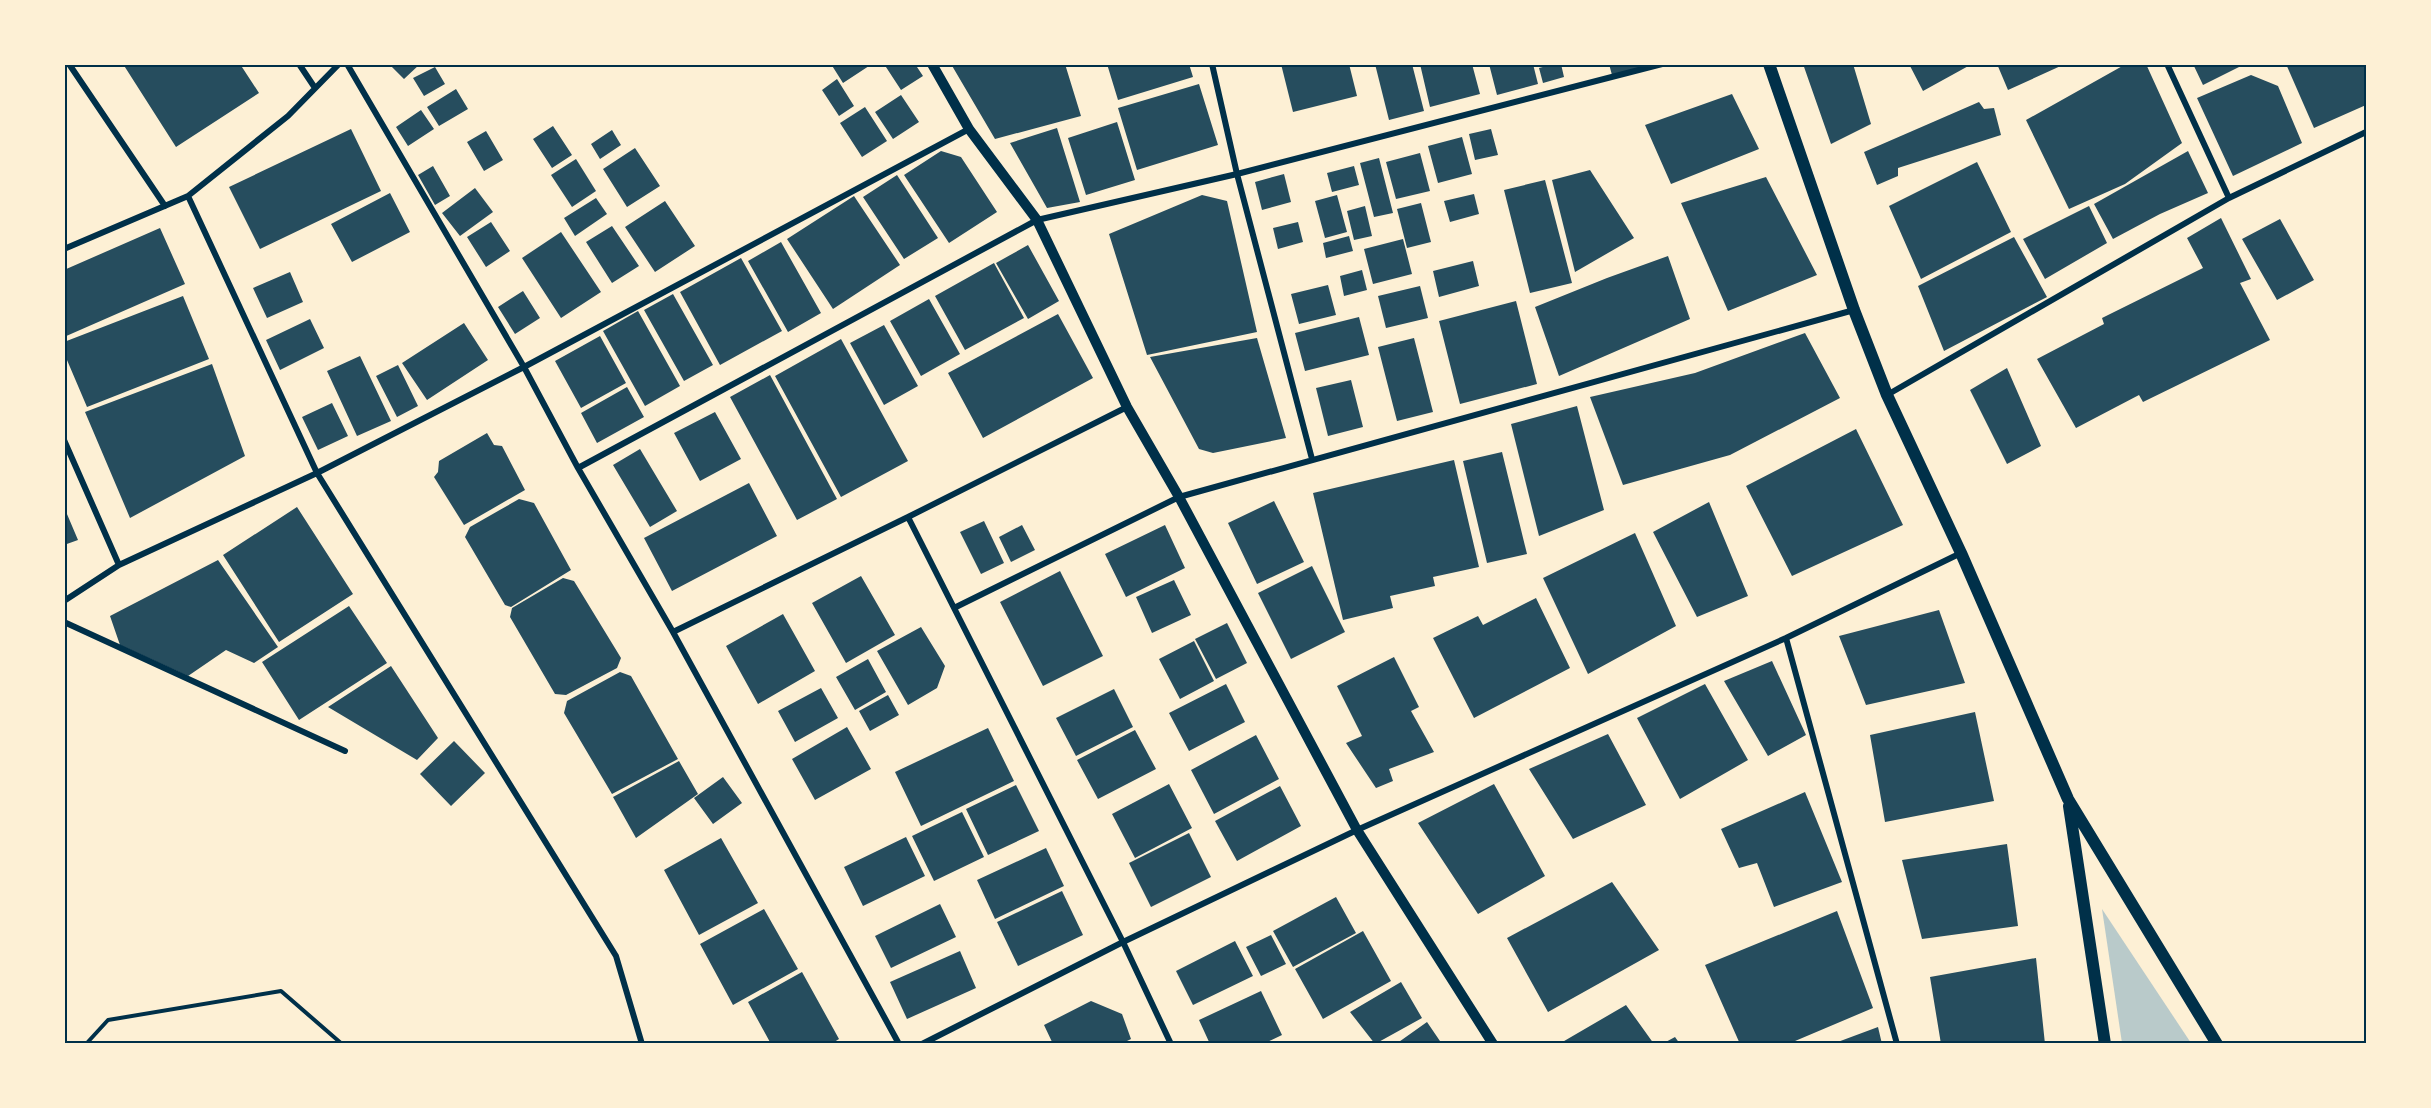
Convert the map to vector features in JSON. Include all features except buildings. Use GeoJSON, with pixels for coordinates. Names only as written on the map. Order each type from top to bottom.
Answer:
{"type":"FeatureCollection","features":[{"type":"Feature","properties":{"kind":"main road"},"geometry":{"type":"LineString","coordinates":[[1769,64],[1854,310],[1887,395],[1961,553],[2068,799],[2217,1044]]}},
{"type":"Feature","properties":{"kind":"main road"},"geometry":{"type":"LineString","coordinates":[[2068,799],[2105,1044]]}},
{"type":"Feature","properties":{"kind":"street"},"geometry":{"type":"LineString","coordinates":[[69,64],[165,206]]}},
{"type":"Feature","properties":{"kind":"street"},"geometry":{"type":"LineString","coordinates":[[299,64],[315,88]]}},
{"type":"Feature","properties":{"kind":"street"},"geometry":{"type":"LineString","coordinates":[[64,249],[188,196],[288,116],[339,64]]}},
{"type":"Feature","properties":{"kind":"street"},"geometry":{"type":"LineString","coordinates":[[347,64],[524,367],[578,468],[673,632],[899,1044]]}},
{"type":"Feature","properties":{"kind":"street"},"geometry":{"type":"LineString","coordinates":[[932,64],[969,129],[1036,220],[1127,407],[1179,496],[1357,830],[1493,1044]]}},
{"type":"Feature","properties":{"kind":"street"},"geometry":{"type":"LineString","coordinates":[[1212,64],[1312,459]]}},
{"type":"Feature","properties":{"kind":"street"},"geometry":{"type":"LineString","coordinates":[[578,468],[1036,220],[1238,174],[1662,64]]}},
{"type":"Feature","properties":{"kind":"street"},"geometry":{"type":"LineString","coordinates":[[2167,64],[2229,198]]}},
{"type":"Feature","properties":{"kind":"street"},"geometry":{"type":"LineString","coordinates":[[64,601],[119,565],[317,473],[524,367],[969,129]]}},
{"type":"Feature","properties":{"kind":"street"},"geometry":{"type":"LineString","coordinates":[[1887,395],[2229,198],[2367,132]]}},
{"type":"Feature","properties":{"kind":"street"},"geometry":{"type":"LineString","coordinates":[[188,196],[317,473],[616,956],[642,1044]]}},
{"type":"Feature","properties":{"kind":"street"},"geometry":{"type":"LineString","coordinates":[[954,608],[1179,496],[1854,310]]}},
{"type":"Feature","properties":{"kind":"street"},"geometry":{"type":"LineString","coordinates":[[673,632],[1127,407]]}},
{"type":"Feature","properties":{"kind":"street"},"geometry":{"type":"LineString","coordinates":[[64,440],[119,565]]}},
{"type":"Feature","properties":{"kind":"street"},"geometry":{"type":"LineString","coordinates":[[908,517],[1123,942],[1171,1044]]}},
{"type":"Feature","properties":{"kind":"street"},"geometry":{"type":"LineString","coordinates":[[922,1044],[1123,942],[1357,830],[1786,638],[1961,553]]}},
{"type":"Feature","properties":{"kind":"street"},"geometry":{"type":"LineString","coordinates":[[64,622],[345,751]]}},
{"type":"Feature","properties":{"kind":"street"},"geometry":{"type":"LineString","coordinates":[[1786,638],[1897,1044]]}},
{"type":"Feature","properties":{"kind":"path"},"geometry":{"type":"LineString","coordinates":[[86,1044],[108,1020],[281,991],[342,1044]]}},
{"type":"Feature","properties":{"kind":"shaded area"},"geometry":{"type":"Polygon","coordinates":[[[2102,909],[2191,1043],[2122,1043],[2102,909]]]}}]}
